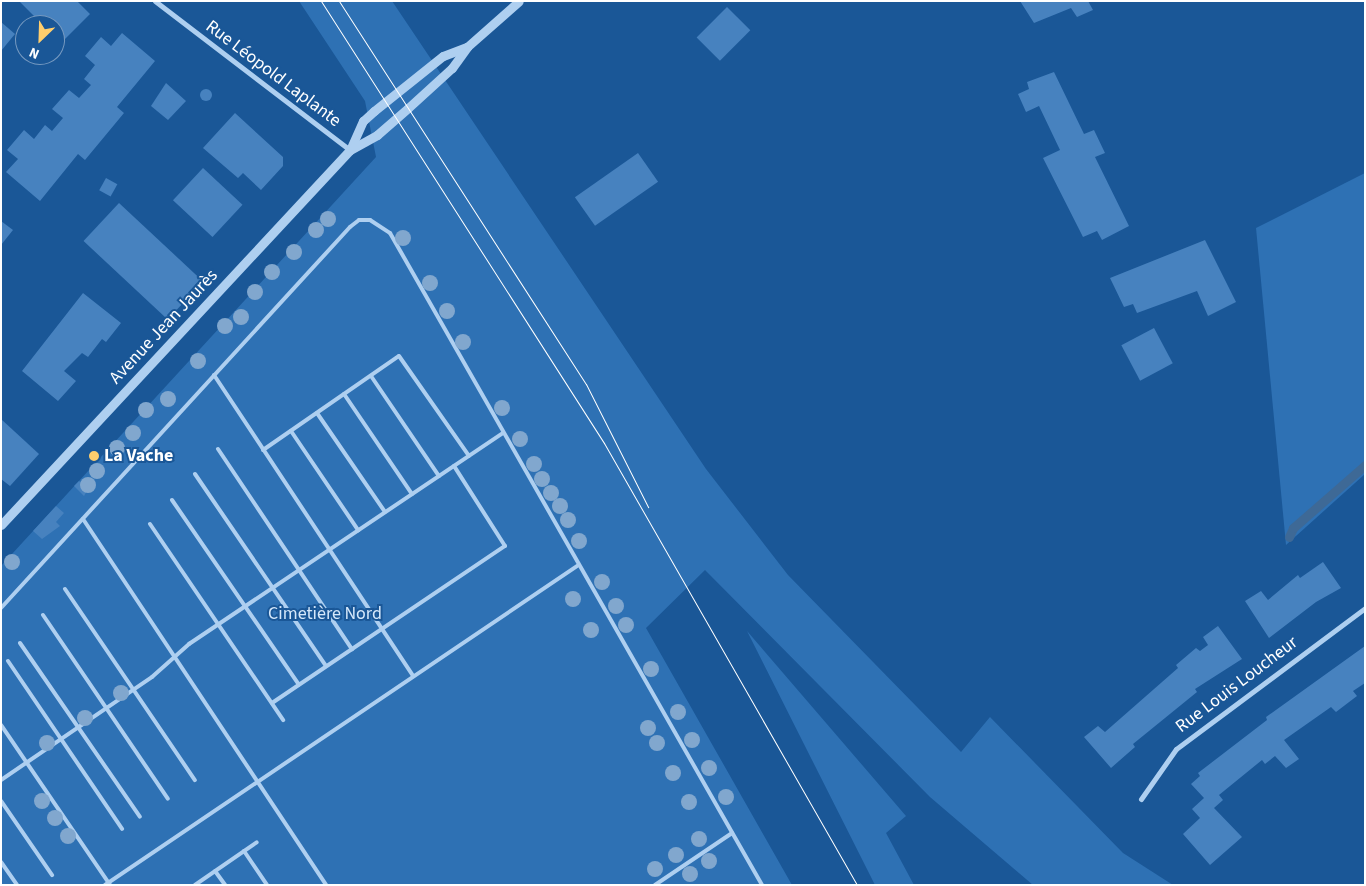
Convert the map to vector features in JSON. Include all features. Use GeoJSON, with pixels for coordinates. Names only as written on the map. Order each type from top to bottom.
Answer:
{"type":"FeatureCollection","features":[{"type":"Feature","properties":{"kind":"street","name":"Rue Léopold Laplante"},"geometry":{"type":"LineString","coordinates":[[155,1],[350,150]]}},
{"type":"Feature","properties":{"kind":"street","name":"Avenue Jean Jaurès"},"geometry":{"type":"LineString","coordinates":[[1,525],[350,150],[408,108],[452,68],[467,46],[519,1]]}},
{"type":"Feature","properties":{"kind":"street","name":"Avenue Jean Jaurès"},"geometry":{"type":"LineString","coordinates":[[350,150],[363,121],[374,111],[443,56],[467,46]]}},
{"type":"Feature","properties":{"kind":"street","name":"Rue Louis Loucheur"},"geometry":{"type":"LineString","coordinates":[[1141,799],[1176,749],[1365,608]]}},
{"type":"Feature","properties":{"kind":"lane"},"geometry":{"type":"LineString","coordinates":[[1,608],[350,228],[359,220],[370,220],[390,233],[577,566],[762,885]]}},
{"type":"Feature","properties":{"kind":"lane"},"geometry":{"type":"LineString","coordinates":[[263,450],[400,356],[468,456]]}},
{"type":"Feature","properties":{"kind":"lane"},"geometry":{"type":"LineString","coordinates":[[214,375],[328,550],[414,676]]}},
{"type":"Feature","properties":{"kind":"lane"},"geometry":{"type":"LineString","coordinates":[[371,376],[439,476]]}},
{"type":"Feature","properties":{"kind":"lane"},"geometry":{"type":"LineString","coordinates":[[344,394],[412,494]]}},
{"type":"Feature","properties":{"kind":"lane"},"geometry":{"type":"LineString","coordinates":[[317,413],[385,512]]}},
{"type":"Feature","properties":{"kind":"lane"},"geometry":{"type":"LineString","coordinates":[[291,431],[358,530]]}},
{"type":"Feature","properties":{"kind":"lane"},"geometry":{"type":"LineString","coordinates":[[1,780],[134,690],[218,624],[503,433]]}},
{"type":"Feature","properties":{"kind":"lane"},"geometry":{"type":"LineString","coordinates":[[218,450],[352,648]]}},
{"type":"Feature","properties":{"kind":"lane"},"geometry":{"type":"LineString","coordinates":[[272,703],[505,546],[454,466]]}},
{"type":"Feature","properties":{"kind":"lane"},"geometry":{"type":"LineString","coordinates":[[195,474],[326,666]]}},
{"type":"Feature","properties":{"kind":"lane"},"geometry":{"type":"LineString","coordinates":[[172,500],[299,685]]}},
{"type":"Feature","properties":{"kind":"lane"},"geometry":{"type":"LineString","coordinates":[[82,519],[326,885]]}},
{"type":"Feature","properties":{"kind":"lane"},"geometry":{"type":"LineString","coordinates":[[150,524],[283,720]]}},
{"type":"Feature","properties":{"kind":"lane"},"geometry":{"type":"LineString","coordinates":[[1,725],[108,884],[577,566]]}},
{"type":"Feature","properties":{"kind":"lane"},"geometry":{"type":"LineString","coordinates":[[66,589],[195,780]]}},
{"type":"Feature","properties":{"kind":"lane"},"geometry":{"type":"LineString","coordinates":[[43,615],[168,799]]}},
{"type":"Feature","properties":{"kind":"lane"},"geometry":{"type":"LineString","coordinates":[[20,643],[140,817]]}},
{"type":"Feature","properties":{"kind":"lane"},"geometry":{"type":"LineString","coordinates":[[8,661],[122,830]]}},
{"type":"Feature","properties":{"kind":"lane"},"geometry":{"type":"LineString","coordinates":[[1,801],[52,875]]}},
{"type":"Feature","properties":{"kind":"lane"},"geometry":{"type":"LineString","coordinates":[[656,885],[732,833]]}},
{"type":"Feature","properties":{"kind":"lane"},"geometry":{"type":"LineString","coordinates":[[195,885],[257,842]]}},
{"type":"Feature","properties":{"kind":"lane"},"geometry":{"type":"LineString","coordinates":[[244,851],[267,885]]}},
{"type":"Feature","properties":{"kind":"lane"},"geometry":{"type":"LineString","coordinates":[[1,862],[17,885]]}},
{"type":"Feature","properties":{"kind":"lane"},"geometry":{"type":"LineString","coordinates":[[215,871],[225,885]]}},
{"type":"Feature","properties":{"kind":"green space","name":"Cimetière Nord"},"geometry":{"type":"Polygon","coordinates":[[[299,1],[392,1],[706,469],[788,575],[961,752],[990,717],[1123,853],[1173,885],[1033,885],[930,797],[705,570],[646,628],[792,885],[1,885],[1,566],[376,157],[365,101],[299,1]]]}},
{"type":"Feature","properties":{"kind":"green space"},"geometry":{"type":"Polygon","coordinates":[[[1365,173],[1365,474],[1286,545],[1256,228],[1365,173]]]}},
{"type":"Feature","properties":{"kind":"green space"},"geometry":{"type":"Polygon","coordinates":[[[747,631],[906,816],[886,833],[914,885],[875,885],[747,631]]]}},
{"type":"Feature","properties":{"kind":"building"},"geometry":{"type":"Polygon","coordinates":[[[19,1],[77,1],[90,14],[65,39],[65,15],[33,15],[19,1]]]}},
{"type":"Feature","properties":{"kind":"building"},"geometry":{"type":"Polygon","coordinates":[[[1020,1],[1088,1],[1093,10],[1077,17],[1071,8],[1034,23],[1020,1]]]}},
{"type":"Feature","properties":{"kind":"building"},"geometry":{"type":"Polygon","coordinates":[[[727,7],[750,30],[720,61],[697,37],[727,7]]]}},
{"type":"Feature","properties":{"kind":"building"},"geometry":{"type":"Polygon","coordinates":[[[1,22],[15,34],[1,51],[1,22]]]}},
{"type":"Feature","properties":{"kind":"building"},"geometry":{"type":"Polygon","coordinates":[[[122,33],[155,61],[117,107],[124,113],[85,160],[78,154],[40,201],[6,172],[18,159],[7,150],[24,130],[34,139],[45,125],[52,131],[63,118],[52,109],[69,90],[79,98],[91,85],[84,79],[95,65],[85,56],[101,37],[111,46],[122,33]]]}},
{"type":"Feature","properties":{"kind":"building"},"geometry":{"type":"Polygon","coordinates":[[[1054,72],[1084,134],[1094,130],[1105,153],[1095,157],[1129,226],[1102,240],[1097,231],[1083,237],[1043,158],[1060,150],[1039,106],[1026,112],[1018,94],[1029,89],[1027,82],[1054,72]]]}},
{"type":"Feature","properties":{"kind":"building"},"geometry":{"type":"Polygon","coordinates":[[[166,83],[186,101],[168,120],[151,106],[166,83]]]}},
{"type":"Feature","properties":{"kind":"building"},"geometry":{"type":"Polygon","coordinates":[[[208,89],[211,90],[211,100],[204,101],[201,100],[200,93],[201,90],[208,89]]]}},
{"type":"Feature","properties":{"kind":"building"},"geometry":{"type":"Polygon","coordinates":[[[235,113],[283,157],[283,166],[261,190],[243,173],[238,178],[203,148],[235,113]]]}},
{"type":"Feature","properties":{"kind":"building"},"geometry":{"type":"Polygon","coordinates":[[[638,153],[658,182],[595,226],[575,197],[638,153]]]}},
{"type":"Feature","properties":{"kind":"building"},"geometry":{"type":"Polygon","coordinates":[[[203,168],[242,205],[212,237],[173,200],[203,168]]]}},
{"type":"Feature","properties":{"kind":"building"},"geometry":{"type":"Polygon","coordinates":[[[106,178],[117,184],[111,197],[99,190],[106,178]]]}},
{"type":"Feature","properties":{"kind":"building"},"geometry":{"type":"Polygon","coordinates":[[[119,203],[203,281],[168,319],[84,241],[119,203]]]}},
{"type":"Feature","properties":{"kind":"building"},"geometry":{"type":"Polygon","coordinates":[[[1,221],[13,230],[1,245],[1,221]]]}},
{"type":"Feature","properties":{"kind":"building"},"geometry":{"type":"Polygon","coordinates":[[[1205,240],[1236,302],[1208,316],[1197,291],[1137,313],[1133,304],[1124,307],[1110,278],[1205,240]]]}},
{"type":"Feature","properties":{"kind":"building"},"geometry":{"type":"Polygon","coordinates":[[[83,293],[121,323],[106,342],[102,339],[88,357],[82,353],[64,371],[76,381],[58,401],[22,371],[83,293]]]}},
{"type":"Feature","properties":{"kind":"building"},"geometry":{"type":"Polygon","coordinates":[[[1154,328],[1173,363],[1140,381],[1121,345],[1154,328]]]}},
{"type":"Feature","properties":{"kind":"building"},"geometry":{"type":"Polygon","coordinates":[[[1,419],[39,454],[10,486],[1,479],[1,419]]]}},
{"type":"Feature","properties":{"kind":"building"},"geometry":{"type":"Polygon","coordinates":[[[79,481],[88,489],[84,496],[74,486],[79,481]]]}},
{"type":"Feature","properties":{"kind":"building"},"geometry":{"type":"Polygon","coordinates":[[[56,506],[64,513],[56,522],[60,526],[42,539],[33,531],[56,506]]]}},
{"type":"Feature","properties":{"kind":"building"},"geometry":{"type":"Polygon","coordinates":[[[1323,562],[1341,588],[1316,602],[1269,638],[1245,601],[1261,591],[1268,600],[1298,575],[1300,578],[1323,562]]]}},
{"type":"Feature","properties":{"kind":"building"},"geometry":{"type":"Polygon","coordinates":[[[1218,626],[1242,659],[1195,689],[1197,692],[1133,744],[1135,747],[1111,768],[1084,737],[1098,726],[1105,732],[1178,668],[1176,665],[1196,648],[1200,651],[1208,645],[1203,637],[1218,626]]]}},
{"type":"Feature","properties":{"kind":"building"},"geometry":{"type":"Polygon","coordinates":[[[1365,646],[1365,683],[1353,691],[1357,696],[1336,712],[1331,707],[1284,740],[1299,759],[1286,768],[1275,756],[1265,764],[1262,760],[1219,795],[1223,800],[1214,808],[1242,837],[1210,865],[1183,834],[1200,818],[1192,809],[1204,798],[1191,784],[1200,776],[1198,773],[1267,720],[1266,717],[1365,646]]]}},
{"type":"Feature","properties":{"kind":"waterway"},"geometry":{"type":"LineString","coordinates":[[1289,537],[1293,528],[1365,465]]}},
{"type":"Feature","properties":{"kind":"tram line"},"geometry":{"type":"LineString","coordinates":[[321,1],[604,443],[857,885]]}},
{"type":"Feature","properties":{"kind":"tram line"},"geometry":{"type":"LineString","coordinates":[[339,1],[586,384],[648,507]]}},
{"type":"Feature","properties":{"kind":"place","name":"La Vache"},"geometry":{"type":"Point","coordinates":[94,456]}}]}
